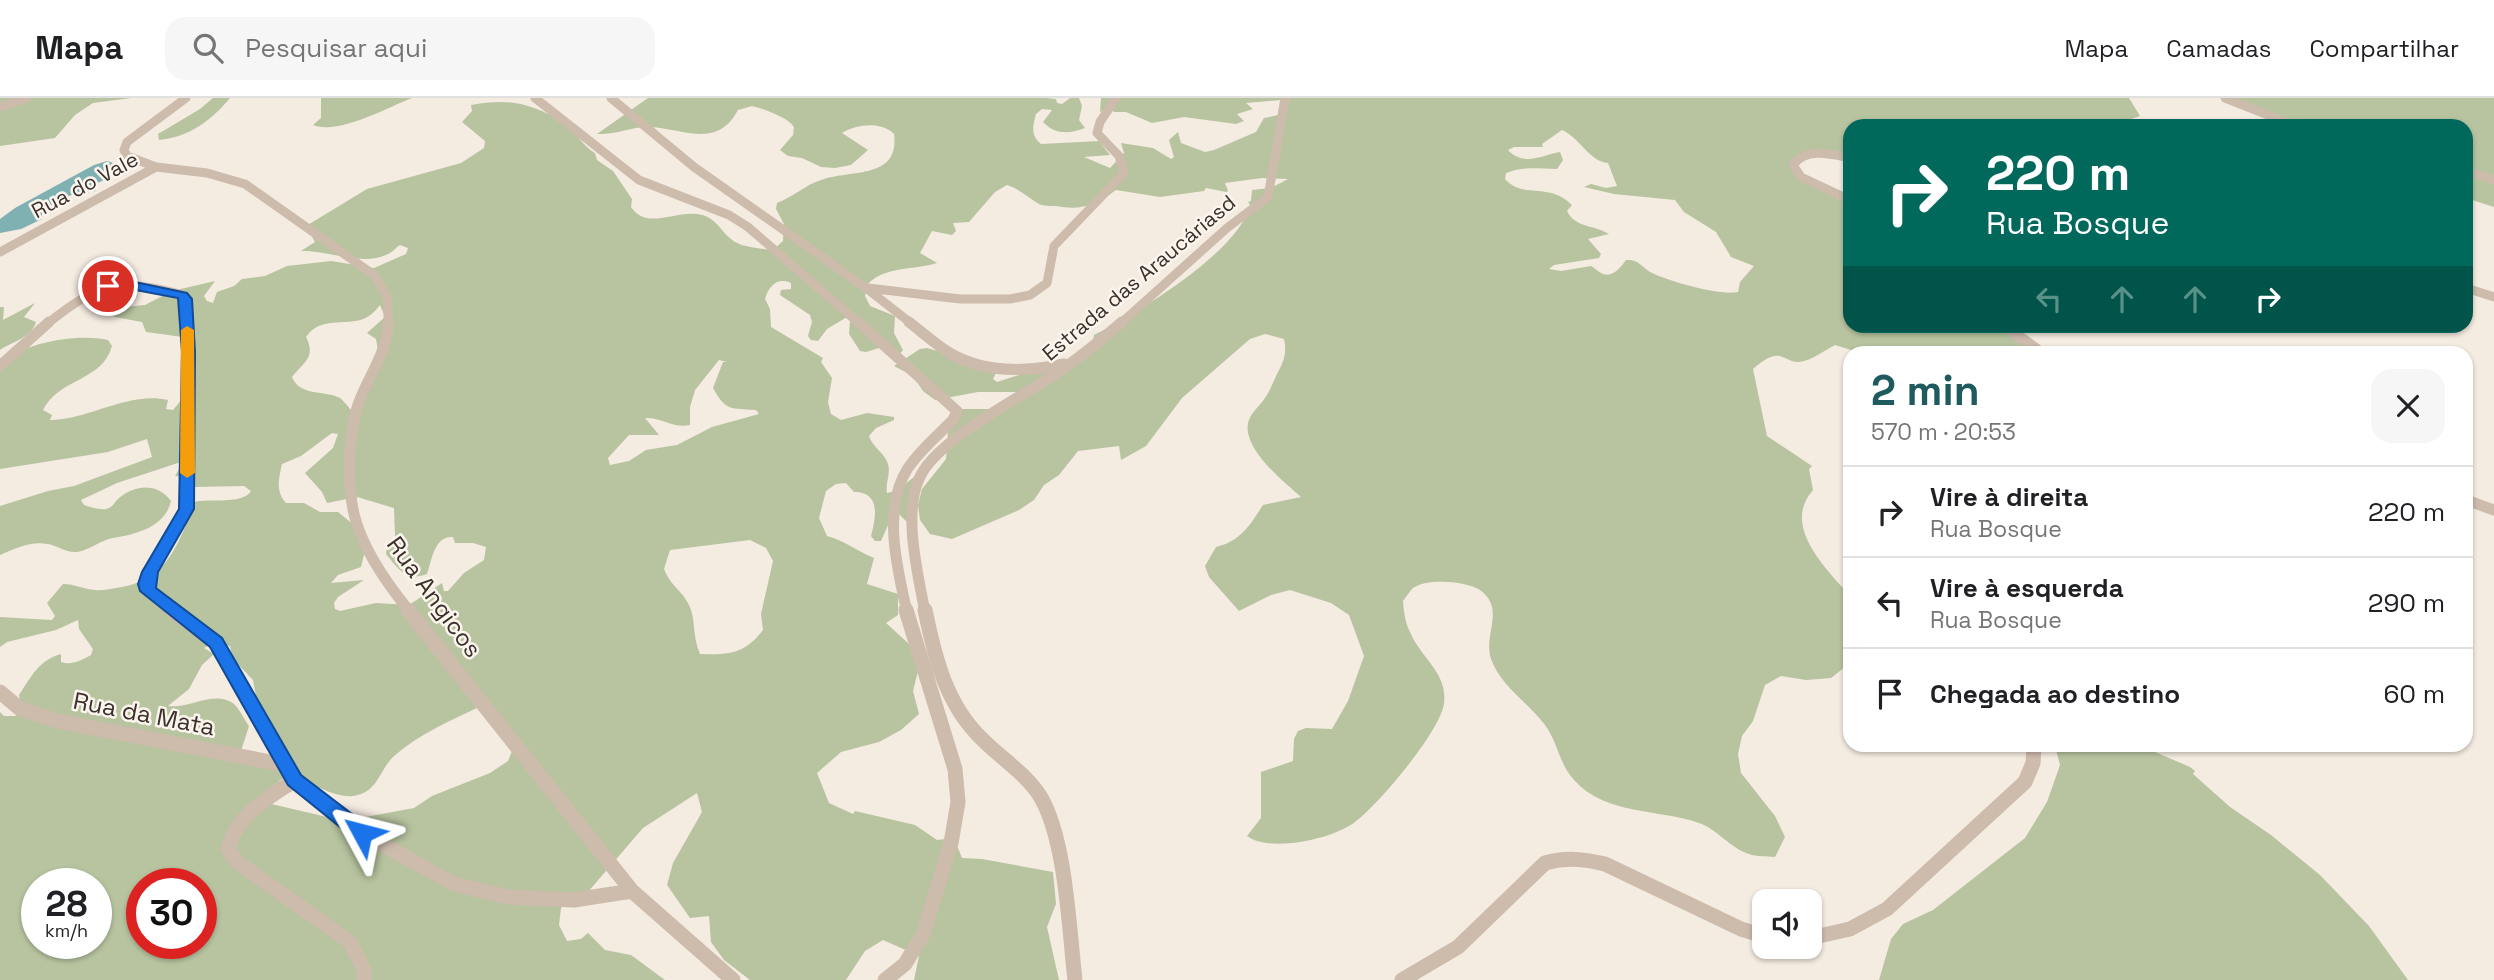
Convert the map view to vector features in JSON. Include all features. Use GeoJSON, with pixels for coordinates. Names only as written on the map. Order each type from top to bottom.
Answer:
{"type":"FeatureCollection","features":[{"type":"Feature","properties":{"kind":"street"},"geometry":{"type":"LineString","coordinates":[[0,107],[27,98]]}},
{"type":"Feature","properties":{"kind":"street","name":"Rua do Vale"},"geometry":{"type":"LineString","coordinates":[[156,167],[127,156],[124,150],[127,142],[186,98]]}},
{"type":"Feature","properties":{"kind":"street"},"geometry":{"type":"LineString","coordinates":[[534,98],[639,180],[729,215],[748,227],[956,407],[953,420],[904,475],[896,494],[893,515],[905,608],[958,786],[952,834],[927,926],[918,948],[900,975],[885,980]]}},
{"type":"Feature","properties":{"kind":"street"},"geometry":{"type":"LineString","coordinates":[[611,98],[694,167],[866,288],[948,352],[968,362],[1015,370],[1072,363]]}},
{"type":"Feature","properties":{"kind":"street"},"geometry":{"type":"LineString","coordinates":[[866,288],[993,301],[1023,297],[1045,286],[1049,278],[1050,252],[1054,246],[1124,173],[1125,165],[1122,159],[1097,133],[1100,122],[1116,98]]}},
{"type":"Feature","properties":{"kind":"street","name":"Estrada das Araucáriasd"},"geometry":{"type":"LineString","coordinates":[[1075,980],[1052,819],[1038,793],[964,720],[953,704],[929,626],[911,518],[911,498],[918,478],[931,461],[951,443],[1072,363],[1234,221],[1268,197],[1284,98]]}},
{"type":"Feature","properties":{"kind":"street"},"geometry":{"type":"LineString","coordinates":[[2225,98],[2274,119]]}},
{"type":"Feature","properties":{"kind":"street"},"geometry":{"type":"LineString","coordinates":[[1843,157],[1813,154],[1801,156],[1793,165],[1801,177],[1843,197]]}},
{"type":"Feature","properties":{"kind":"street","name":"Rua do Vale"},"geometry":{"type":"LineString","coordinates":[[0,251],[156,167]]}},
{"type":"Feature","properties":{"kind":"street","name":"Rua Angicos"},"geometry":{"type":"LineString","coordinates":[[156,167],[208,173],[245,184],[374,275],[387,299],[387,338],[358,404],[349,444],[354,514],[369,551],[406,607],[632,891],[733,980]]}},
{"type":"Feature","properties":{"kind":"street"},"geometry":{"type":"LineString","coordinates":[[2473,173],[2494,180]]}},
{"type":"Feature","properties":{"kind":"street"},"geometry":{"type":"LineString","coordinates":[[0,241],[17,242]]}},
{"type":"Feature","properties":{"kind":"street"},"geometry":{"type":"LineString","coordinates":[[0,366],[41,327],[64,311],[117,284],[183,295],[189,352],[187,509],[150,572],[148,591],[216,642],[295,780],[362,833],[454,884],[508,897],[574,900],[632,891]]}},
{"type":"Feature","properties":{"kind":"street"},"geometry":{"type":"LineString","coordinates":[[2473,290],[2494,298]]}},
{"type":"Feature","properties":{"kind":"street"},"geometry":{"type":"LineString","coordinates":[[2014,333],[2032,346]]}},
{"type":"Feature","properties":{"kind":"street"},"geometry":{"type":"LineString","coordinates":[[2473,502],[2494,510]]}},
{"type":"Feature","properties":{"kind":"street","name":"Rua da Mata"},"geometry":{"type":"LineString","coordinates":[[0,692],[19,708],[57,721],[286,765]]}},
{"type":"Feature","properties":{"kind":"street"},"geometry":{"type":"LineString","coordinates":[[1822,936],[1866,925],[1887,909],[2025,782],[2033,764],[2034,752]]}},
{"type":"Feature","properties":{"kind":"street"},"geometry":{"type":"LineString","coordinates":[[295,780],[244,816],[229,837],[228,849],[237,862],[350,943],[365,970],[364,980]]}},
{"type":"Feature","properties":{"kind":"street"},"geometry":{"type":"LineString","coordinates":[[1402,980],[1458,947],[1545,863],[1561,858],[1583,858],[1605,864],[1752,932]]}},
{"type":"Feature","properties":{"kind":"green space"},"geometry":{"type":"Polygon","coordinates":[[[0,98],[131,98],[93,103],[75,115],[55,138],[0,146],[0,98]]]}},
{"type":"Feature","properties":{"kind":"green space"},"geometry":{"type":"Polygon","coordinates":[[[213,98],[230,98],[199,126],[180,135],[159,140],[158,134],[213,98]]]}},
{"type":"Feature","properties":{"kind":"green space"},"geometry":{"type":"Polygon","coordinates":[[[321,98],[412,98],[349,123],[324,127],[313,125],[321,118],[321,98]]]}},
{"type":"Feature","properties":{"kind":"green space"},"geometry":{"type":"Polygon","coordinates":[[[648,98],[1046,98],[1056,99],[1057,103],[1062,104],[1070,98],[1079,98],[1082,106],[1079,120],[1085,128],[1068,132],[1053,129],[1043,122],[1052,110],[1042,109],[1035,118],[1035,137],[1041,144],[1099,141],[1110,155],[1084,157],[1110,168],[1124,153],[1121,143],[1153,148],[1171,159],[1174,157],[1169,140],[1178,132],[1181,143],[1205,152],[1214,150],[1256,132],[1264,118],[1279,115],[1282,100],[1246,103],[1253,109],[1237,114],[1244,121],[1236,124],[1184,117],[1152,123],[1126,112],[1114,112],[1110,108],[1100,112],[1101,98],[2129,98],[2140,116],[2131,119],[1843,119],[1843,154],[1815,152],[1795,163],[1803,176],[1843,196],[1843,333],[2018,333],[2037,346],[1843,347],[1835,345],[1804,361],[1791,361],[1777,356],[1763,361],[1753,369],[1767,436],[1812,466],[1809,469],[1813,490],[1804,504],[1804,532],[1819,560],[1843,588],[1843,669],[1831,678],[1806,680],[1781,676],[1765,685],[1753,721],[1742,736],[1738,754],[1741,773],[1775,816],[1785,837],[1775,857],[1755,856],[1742,851],[1699,823],[1617,806],[1588,792],[1570,775],[1545,725],[1508,687],[1496,669],[1489,650],[1493,614],[1488,597],[1466,584],[1446,582],[1419,585],[1413,588],[1403,601],[1408,628],[1438,674],[1444,692],[1440,715],[1407,767],[1355,822],[1332,834],[1285,844],[1257,841],[1247,836],[1261,818],[1261,772],[1293,761],[1294,739],[1298,731],[1306,728],[1332,729],[1348,701],[1364,656],[1349,615],[1331,603],[1290,590],[1271,595],[1239,611],[1209,577],[1205,566],[1216,547],[1238,536],[1263,505],[1301,497],[1265,463],[1251,441],[1248,430],[1250,417],[1267,395],[1281,365],[1285,353],[1284,339],[1265,334],[1250,339],[1182,398],[1146,446],[1121,460],[1119,446],[1078,451],[1059,475],[1044,485],[1034,500],[1019,510],[952,539],[930,534],[920,520],[918,505],[922,489],[946,459],[948,431],[962,409],[996,409],[1019,392],[978,392],[935,400],[923,391],[913,376],[894,366],[920,349],[927,348],[998,369],[993,379],[997,382],[1091,352],[1094,335],[1159,297],[1207,261],[1227,242],[1242,223],[1250,205],[1248,202],[1251,201],[1252,190],[1271,188],[1288,179],[1262,178],[1225,183],[1226,192],[1206,188],[1204,191],[1160,197],[1116,190],[1095,203],[1073,208],[1041,205],[1007,185],[995,192],[969,222],[953,223],[956,231],[952,235],[932,231],[920,253],[937,263],[890,272],[867,285],[865,296],[870,306],[895,316],[894,333],[903,350],[897,357],[882,347],[860,351],[849,334],[850,321],[847,317],[827,329],[818,341],[811,340],[808,336],[812,322],[810,315],[780,295],[781,290],[791,289],[791,283],[782,281],[774,284],[765,299],[770,309],[771,327],[823,358],[821,362],[832,378],[828,402],[831,414],[841,420],[867,413],[894,417],[894,420],[876,428],[869,436],[888,464],[887,493],[896,491],[923,470],[909,520],[906,521],[898,513],[892,516],[881,541],[875,541],[871,536],[875,514],[873,501],[869,496],[854,492],[846,483],[836,484],[826,491],[819,518],[827,536],[874,558],[867,584],[898,594],[898,615],[886,623],[909,644],[918,671],[913,691],[919,714],[901,730],[879,742],[841,752],[817,773],[829,803],[853,814],[855,811],[915,825],[937,840],[954,838],[962,858],[1053,872],[1056,904],[1047,927],[1059,980],[914,980],[919,956],[883,940],[865,951],[846,980],[750,980],[724,960],[711,942],[709,916],[690,918],[667,885],[673,863],[702,812],[697,793],[643,828],[587,893],[568,901],[561,908],[559,925],[567,941],[581,939],[588,933],[605,950],[631,955],[665,980],[0,980],[0,712],[4,716],[15,716],[22,712],[19,695],[36,670],[47,660],[61,654],[61,662],[73,663],[91,655],[93,649],[79,629],[78,620],[56,630],[7,642],[0,647],[0,617],[52,620],[55,616],[47,603],[63,584],[102,590],[133,584],[147,578],[159,569],[176,547],[194,502],[233,500],[251,491],[244,486],[194,487],[186,477],[175,476],[184,461],[117,483],[81,500],[84,505],[106,509],[132,490],[146,488],[160,491],[171,501],[163,517],[149,528],[109,539],[77,552],[41,543],[23,546],[0,555],[0,506],[74,486],[152,457],[147,439],[108,452],[0,469],[0,361],[24,349],[52,341],[81,338],[108,340],[112,346],[99,367],[50,399],[43,410],[52,415],[50,420],[79,416],[138,399],[168,400],[166,409],[173,410],[182,399],[186,375],[196,359],[183,346],[183,337],[146,332],[142,322],[115,317],[103,309],[145,305],[172,291],[215,281],[204,296],[207,301],[213,303],[217,292],[234,286],[242,279],[265,276],[287,266],[331,261],[374,268],[406,254],[408,248],[400,245],[386,255],[366,259],[301,251],[315,242],[306,226],[367,189],[461,163],[484,148],[485,141],[462,122],[472,111],[471,105],[496,102],[519,104],[541,111],[564,123],[595,153],[597,160],[613,171],[632,199],[631,207],[637,214],[652,219],[688,214],[703,215],[713,220],[735,242],[773,250],[783,241],[784,224],[776,209],[777,203],[821,180],[881,166],[889,159],[894,149],[894,134],[889,130],[869,125],[855,128],[842,133],[868,150],[851,165],[821,167],[802,158],[788,156],[780,150],[793,135],[794,127],[769,111],[752,106],[738,110],[730,122],[710,133],[637,128],[597,134],[648,98]],[[1562,130],[1542,144],[1543,147],[1514,147],[1508,150],[1527,159],[1560,152],[1563,160],[1557,169],[1519,169],[1506,173],[1505,179],[1520,189],[1545,192],[1563,198],[1572,205],[1567,211],[1571,217],[1609,234],[1588,239],[1601,254],[1599,258],[1554,265],[1549,269],[1561,271],[1591,266],[1601,273],[1609,274],[1616,271],[1626,260],[1630,260],[1658,276],[1681,283],[1719,292],[1738,292],[1740,282],[1754,266],[1731,257],[1716,232],[1684,212],[1675,200],[1614,194],[1584,187],[1591,184],[1606,188],[1617,186],[1608,163],[1590,154],[1562,130]],[[380,305],[363,319],[325,324],[312,330],[306,337],[310,349],[308,358],[292,377],[296,383],[301,388],[340,398],[352,411],[370,386],[378,361],[376,339],[367,333],[385,317],[380,305]],[[719,360],[695,390],[690,407],[690,425],[645,418],[659,435],[629,435],[608,458],[610,465],[629,461],[646,450],[677,445],[712,427],[759,414],[756,410],[730,407],[718,396],[713,388],[723,362],[727,362],[719,360]],[[332,433],[301,456],[282,464],[279,489],[286,503],[304,503],[320,512],[338,512],[364,533],[366,546],[361,567],[338,575],[331,583],[364,580],[338,597],[334,603],[335,609],[340,611],[376,603],[409,605],[442,583],[444,591],[448,591],[464,573],[484,560],[486,547],[473,543],[455,543],[453,537],[442,540],[438,545],[427,574],[408,575],[399,569],[386,554],[387,546],[395,537],[394,508],[357,497],[327,503],[322,492],[305,473],[333,448],[338,434],[332,433]],[[750,540],[670,550],[664,569],[689,605],[700,654],[736,651],[749,644],[763,630],[761,614],[773,561],[766,548],[750,540]],[[213,643],[204,648],[214,654],[202,665],[189,689],[168,706],[217,698],[233,703],[249,726],[240,754],[267,762],[274,752],[271,725],[256,696],[253,680],[233,659],[230,646],[213,643]],[[479,707],[404,748],[389,762],[373,786],[361,794],[338,795],[292,774],[280,780],[263,802],[344,821],[414,808],[432,796],[490,773],[508,761],[512,751],[479,707]]]}},
{"type":"Feature","properties":{"kind":"green space"},"geometry":{"type":"Polygon","coordinates":[[[2235,98],[2494,98],[2494,207],[2473,200],[2473,119],[2266,119],[2263,109],[2235,98]]]}},
{"type":"Feature","properties":{"kind":"green space"},"geometry":{"type":"Polygon","coordinates":[[[35,303],[24,317],[36,322],[34,327],[26,335],[0,350],[0,307],[4,307],[3,320],[35,303]]]}},
{"type":"Feature","properties":{"kind":"green space"},"geometry":{"type":"Polygon","coordinates":[[[2057,752],[2155,752],[2190,767],[2195,771],[2193,774],[2230,807],[2271,835],[2320,875],[2369,926],[2408,980],[1879,980],[1891,939],[1903,924],[1933,910],[2025,838],[2047,802],[2060,765],[2057,752]]]}},
{"type":"Feature","properties":{"kind":"water"},"geometry":{"type":"Polygon","coordinates":[[[107,161],[122,166],[121,172],[91,186],[96,191],[71,195],[42,210],[42,219],[21,229],[0,233],[0,219],[15,208],[94,165],[107,161]]]}},
{"type":"Feature","properties":{"kind":"slow traffic"},"geometry":{"type":"LineString","coordinates":[[187,330],[187,473]]}},
{"type":"Feature","properties":{"kind":"route"},"geometry":{"type":"LineString","coordinates":[[108,286],[125,284],[183,295],[185,299],[189,352],[187,509],[150,572],[148,591],[216,642],[295,780],[362,833]]}}]}
